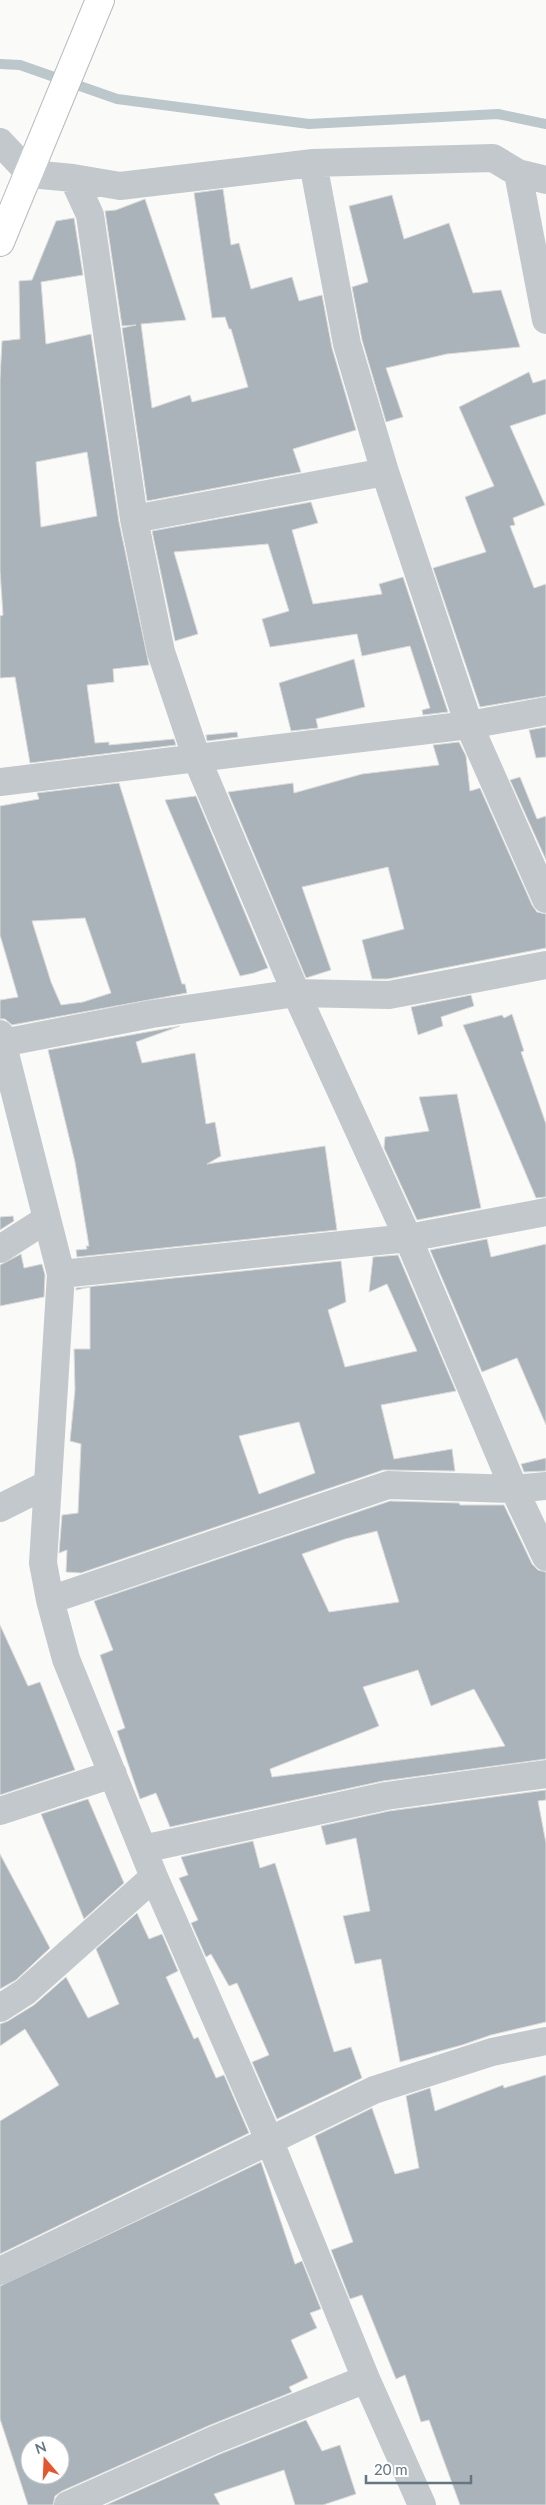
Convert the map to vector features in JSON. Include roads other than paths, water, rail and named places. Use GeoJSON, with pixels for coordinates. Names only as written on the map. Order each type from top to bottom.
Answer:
{"type":"FeatureCollection","features":[{"type":"Feature","properties":{"kind":"main road"},"geometry":{"type":"LineString","coordinates":[[0,242],[30,174],[100,0]]}},
{"type":"Feature","properties":{"kind":"street"},"geometry":{"type":"LineString","coordinates":[[0,142],[30,174],[73,178],[120,186],[313,163],[493,158],[518,173],[546,180]]}},
{"type":"Feature","properties":{"kind":"street"},"geometry":{"type":"LineString","coordinates":[[313,163],[347,344],[385,472],[469,725],[546,898]]}},
{"type":"Feature","properties":{"kind":"street"},"geometry":{"type":"LineString","coordinates":[[518,173],[546,320]]}},
{"type":"Feature","properties":{"kind":"street"},"geometry":{"type":"LineString","coordinates":[[73,178],[90,215],[134,519],[161,652],[197,759],[296,993],[408,1238],[514,1489],[546,1557]]}},
{"type":"Feature","properties":{"kind":"street"},"geometry":{"type":"LineString","coordinates":[[134,519],[385,472]]}},
{"type":"Feature","properties":{"kind":"street"},"geometry":{"type":"LineString","coordinates":[[0,782],[469,725],[546,711]]}},
{"type":"Feature","properties":{"kind":"street"},"geometry":{"type":"LineString","coordinates":[[422,2505],[366,2379],[270,2142],[154,1877],[66,1659],[50,1600],[43,1563],[46,1485],[61,1274],[1,1038],[296,993],[389,995],[546,965]]}},
{"type":"Feature","properties":{"kind":"street"},"geometry":{"type":"LineString","coordinates":[[61,1274],[408,1238],[546,1212]]}},
{"type":"Feature","properties":{"kind":"street"},"geometry":{"type":"LineString","coordinates":[[0,1249],[47,1219]]}},
{"type":"Feature","properties":{"kind":"street"},"geometry":{"type":"LineString","coordinates":[[0,1508],[46,1485]]}},
{"type":"Feature","properties":{"kind":"street"},"geometry":{"type":"LineString","coordinates":[[50,1600],[388,1486],[514,1489],[546,1486]]}},
{"type":"Feature","properties":{"kind":"street"},"geometry":{"type":"LineString","coordinates":[[0,1810],[114,1774]]}},
{"type":"Feature","properties":{"kind":"street"},"geometry":{"type":"LineString","coordinates":[[143,1849],[386,1796],[546,1774]]}},
{"type":"Feature","properties":{"kind":"street"},"geometry":{"type":"LineString","coordinates":[[0,2008],[26,1992],[154,1877]]}},
{"type":"Feature","properties":{"kind":"street"},"geometry":{"type":"LineString","coordinates":[[0,2271],[270,2142],[374,2090],[492,2052],[546,2041]]}},
{"type":"Feature","properties":{"kind":"street"},"geometry":{"type":"LineString","coordinates":[[68,2505],[214,2440],[366,2379]]}},
{"type":"Feature","properties":{"kind":"waterway"},"geometry":{"type":"LineString","coordinates":[[0,64],[20,65],[117,99],[309,124],[498,114],[546,124]]}}]}
